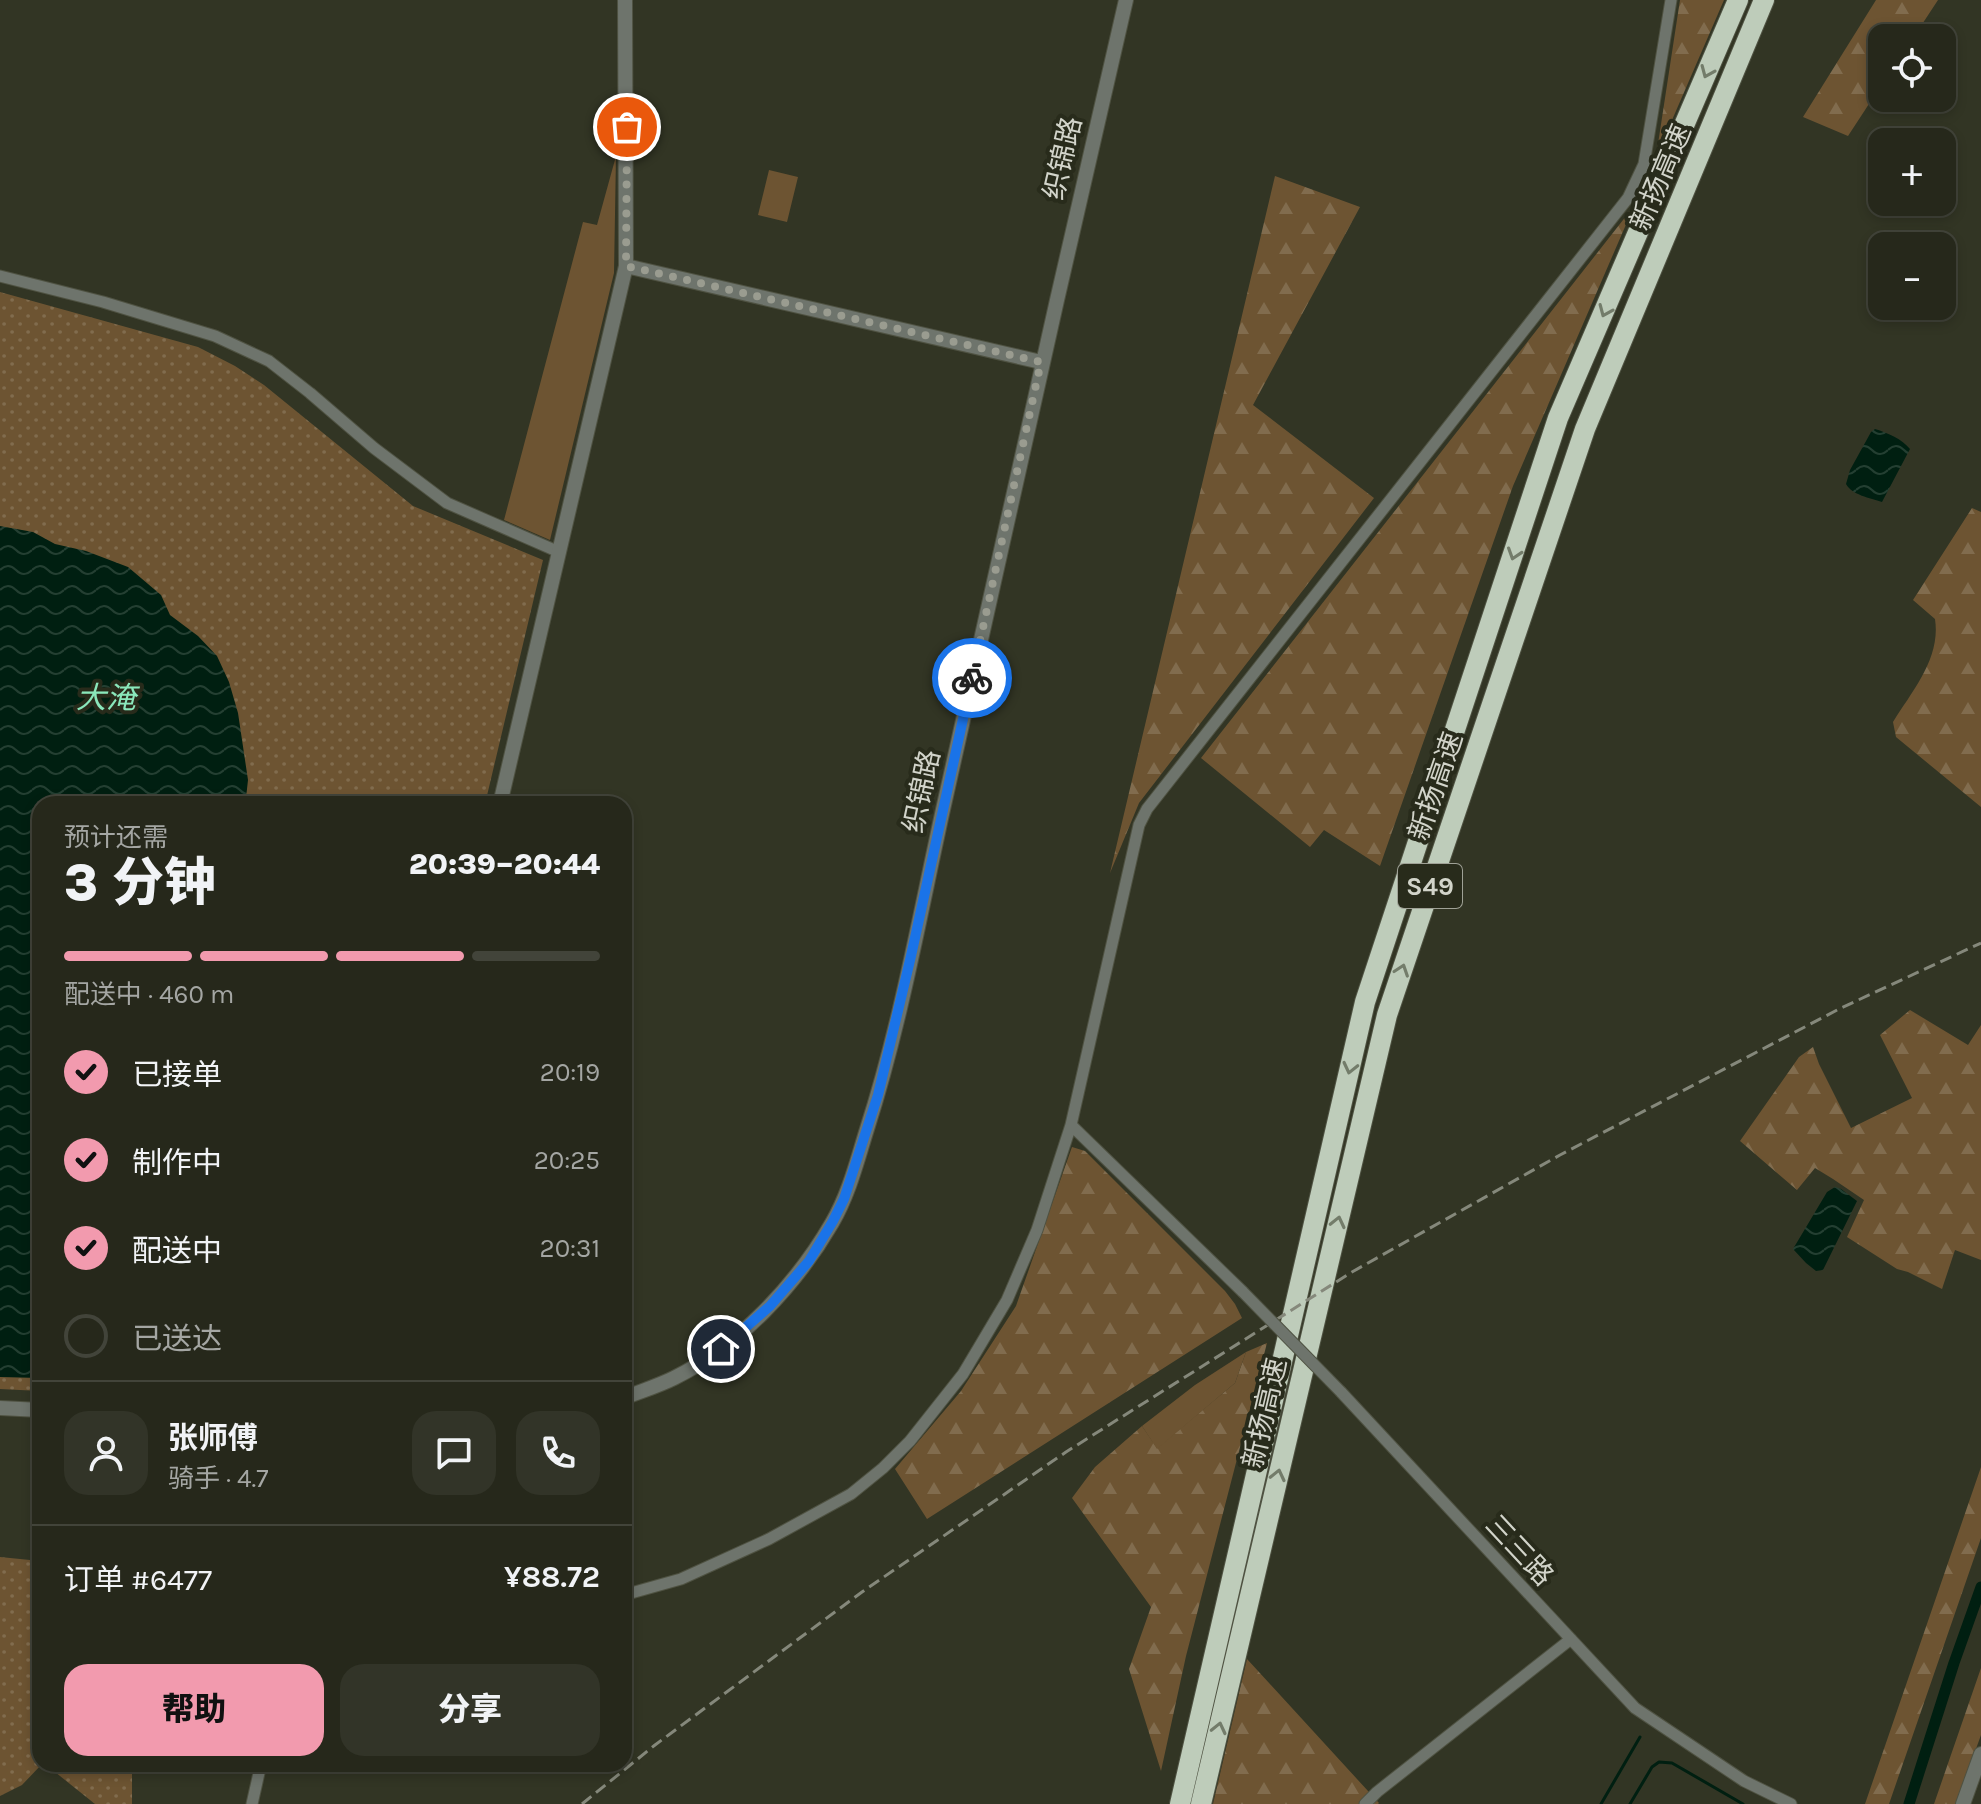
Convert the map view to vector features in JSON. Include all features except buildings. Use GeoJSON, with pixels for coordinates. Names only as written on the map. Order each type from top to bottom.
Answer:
{"type":"FeatureCollection","features":[{"type":"Feature","properties":{"kind":"highway","name":"新扬高速"},"geometry":{"type":"LineString","coordinates":[[1180,1804],[1365,1002],[1558,418],[1738,0]]}},
{"type":"Feature","properties":{"kind":"highway","name":"新扬高速"},"geometry":{"type":"LineString","coordinates":[[1201,1804],[1387,1015],[1585,429],[1764,0]]}},
{"type":"Feature","properties":{"kind":"street"},"geometry":{"type":"LineString","coordinates":[[502,796],[626,266],[625,0]]}},
{"type":"Feature","properties":{"kind":"street","name":"织锦路"},"geometry":{"type":"LineString","coordinates":[[632,1395],[675,1378],[721,1349],[770,1306],[809,1261],[844,1199],[878,1095],[899,1009],[1041,362],[1126,0]]}},
{"type":"Feature","properties":{"kind":"street"},"geometry":{"type":"LineString","coordinates":[[632,1593],[681,1579],[769,1539],[851,1494],[910,1441],[963,1374],[1007,1300],[1037,1230],[1071,1125],[1143,817],[1628,198],[1644,164],[1671,0]]}},
{"type":"Feature","properties":{"kind":"street"},"geometry":{"type":"LineString","coordinates":[[626,266],[1041,362]]}},
{"type":"Feature","properties":{"kind":"street"},"geometry":{"type":"LineString","coordinates":[[0,276],[103,302],[215,336],[269,361],[374,448],[447,503],[559,552]]}},
{"type":"Feature","properties":{"kind":"street","name":"三三路"},"geometry":{"type":"LineString","coordinates":[[1071,1125],[1341,1392],[1635,1708],[1744,1781],[1791,1804]]}},
{"type":"Feature","properties":{"kind":"street"},"geometry":{"type":"LineString","coordinates":[[0,1408],[32,1410]]}},
{"type":"Feature","properties":{"kind":"street"},"geometry":{"type":"LineString","coordinates":[[1365,1804],[1571,1639]]}},
{"type":"Feature","properties":{"kind":"street"},"geometry":{"type":"LineString","coordinates":[[1963,1804],[1981,1754]]}},
{"type":"Feature","properties":{"kind":"street"},"geometry":{"type":"LineString","coordinates":[[252,1804],[259,1772]]}},
{"type":"Feature","properties":{"kind":"green space"},"geometry":{"type":"Polygon","coordinates":[[[1680,0],[1724,0],[1656,157],[1680,0]]]}},
{"type":"Feature","properties":{"kind":"green space"},"geometry":{"type":"Polygon","coordinates":[[[1876,0],[1938,0],[1922,24],[1868,24],[1868,105],[1848,136],[1803,117],[1876,0]]]}},
{"type":"Feature","properties":{"kind":"green space"},"geometry":{"type":"Polygon","coordinates":[[[616,156],[614,273],[550,540],[504,520],[583,222],[597,225],[616,156]]]}},
{"type":"Feature","properties":{"kind":"green space"},"geometry":{"type":"Polygon","coordinates":[[[769,170],[798,177],[787,222],[758,215],[769,170]]]}},
{"type":"Feature","properties":{"kind":"green space"},"geometry":{"type":"Polygon","coordinates":[[[1275,176],[1360,207],[1253,405],[1374,498],[1139,803],[1110,873],[1275,176]]]}},
{"type":"Feature","properties":{"kind":"green space"},"geometry":{"type":"Polygon","coordinates":[[[1634,206],[1513,486],[1380,866],[1324,830],[1310,847],[1201,758],[1634,206]]]}},
{"type":"Feature","properties":{"kind":"green space"},"geometry":{"type":"Polygon","coordinates":[[[0,292],[198,347],[264,385],[413,506],[543,560],[487,796],[32,796],[32,1391],[0,1389],[0,292]]]}},
{"type":"Feature","properties":{"kind":"green space"},"geometry":{"type":"Polygon","coordinates":[[[1972,508],[1981,512],[1981,807],[1896,737],[1893,722],[1917,686],[1934,647],[1935,619],[1913,600],[1972,508]]]}},
{"type":"Feature","properties":{"kind":"green space"},"geometry":{"type":"Polygon","coordinates":[[[1910,1010],[1968,1045],[1981,1025],[1981,1260],[1955,1250],[1942,1289],[1897,1269],[1847,1237],[1864,1200],[1815,1168],[1797,1190],[1740,1141],[1799,1057],[1813,1047],[1851,1128],[1912,1098],[1880,1035],[1910,1010]]]}},
{"type":"Feature","properties":{"kind":"green space"},"geometry":{"type":"Polygon","coordinates":[[[1072,1147],[1085,1151],[1225,1291],[1242,1318],[927,1519],[895,1469],[961,1391],[1016,1306],[1072,1147]]]}},
{"type":"Feature","properties":{"kind":"green space"},"geometry":{"type":"Polygon","coordinates":[[[1267,1343],[1186,1656],[1161,1771],[1129,1669],[1151,1607],[1072,1498],[1095,1467],[1142,1426],[1157,1448],[1235,1383],[1246,1352],[1267,1343]]]}},
{"type":"Feature","properties":{"kind":"green space"},"geometry":{"type":"Polygon","coordinates":[[[1246,1352],[1235,1383],[1157,1449],[1142,1426],[1195,1385],[1246,1352]]]}},
{"type":"Feature","properties":{"kind":"green space"},"geometry":{"type":"Polygon","coordinates":[[[1981,1467],[1981,1538],[1889,1804],[1865,1804],[1981,1467]]]}},
{"type":"Feature","properties":{"kind":"green space"},"geometry":{"type":"Polygon","coordinates":[[[0,1557],[32,1560],[34,1772],[22,1785],[0,1796],[0,1557]]]}},
{"type":"Feature","properties":{"kind":"green space"},"geometry":{"type":"Polygon","coordinates":[[[1247,1659],[1379,1803],[1378,1804],[1213,1804],[1247,1659]]]}},
{"type":"Feature","properties":{"kind":"green space"},"geometry":{"type":"Polygon","coordinates":[[[1981,1668],[1981,1735],[1956,1804],[1934,1804],[1981,1668]]]}},
{"type":"Feature","properties":{"kind":"green space"},"geometry":{"type":"Polygon","coordinates":[[[55,1772],[132,1772],[132,1804],[95,1804],[55,1772]]]}},
{"type":"Feature","properties":{"kind":"water"},"geometry":{"type":"Polygon","coordinates":[[[1875,429],[1903,442],[1910,449],[1882,502],[1857,493],[1846,484],[1850,470],[1875,429]]]}},
{"type":"Feature","properties":{"kind":"water","name":"大淹"},"geometry":{"type":"Polygon","coordinates":[[[0,526],[33,532],[55,544],[86,551],[128,567],[161,595],[170,615],[198,636],[217,656],[238,713],[248,780],[246,796],[32,796],[32,1378],[0,1377],[0,526]]]}},
{"type":"Feature","properties":{"kind":"water"},"geometry":{"type":"Polygon","coordinates":[[[1835,1187],[1857,1201],[1823,1270],[1816,1271],[1793,1249],[1827,1192],[1835,1187]]]}},
{"type":"Feature","properties":{"kind":"waterway"},"geometry":{"type":"LineString","coordinates":[[1909,1804],[1981,1587]]}},
{"type":"Feature","properties":{"kind":"waterway"},"geometry":{"type":"LineString","coordinates":[[1601,1804],[1640,1737]]}},
{"type":"Feature","properties":{"kind":"waterway"},"geometry":{"type":"LineString","coordinates":[[1630,1804],[1652,1767],[1659,1762],[1672,1763],[1743,1804]]}},
{"type":"Feature","properties":{"kind":"railway"},"geometry":{"type":"LineString","coordinates":[[632,1764],[862,1592],[1066,1452],[1352,1272],[1560,1155],[1841,1008],[1981,943]]}},
{"type":"Feature","properties":{"kind":"railway"},"geometry":{"type":"LineString","coordinates":[[582,1804],[622,1772]]}},
{"type":"Feature","properties":{"kind":"way so far"},"geometry":{"type":"LineString","coordinates":[[627,127],[626,266],[1041,362],[972,678]]}},
{"type":"Feature","properties":{"kind":"route"},"geometry":{"type":"LineString","coordinates":[[721,1349],[770,1306],[809,1261],[844,1199],[878,1095],[972,678]]}}]}
